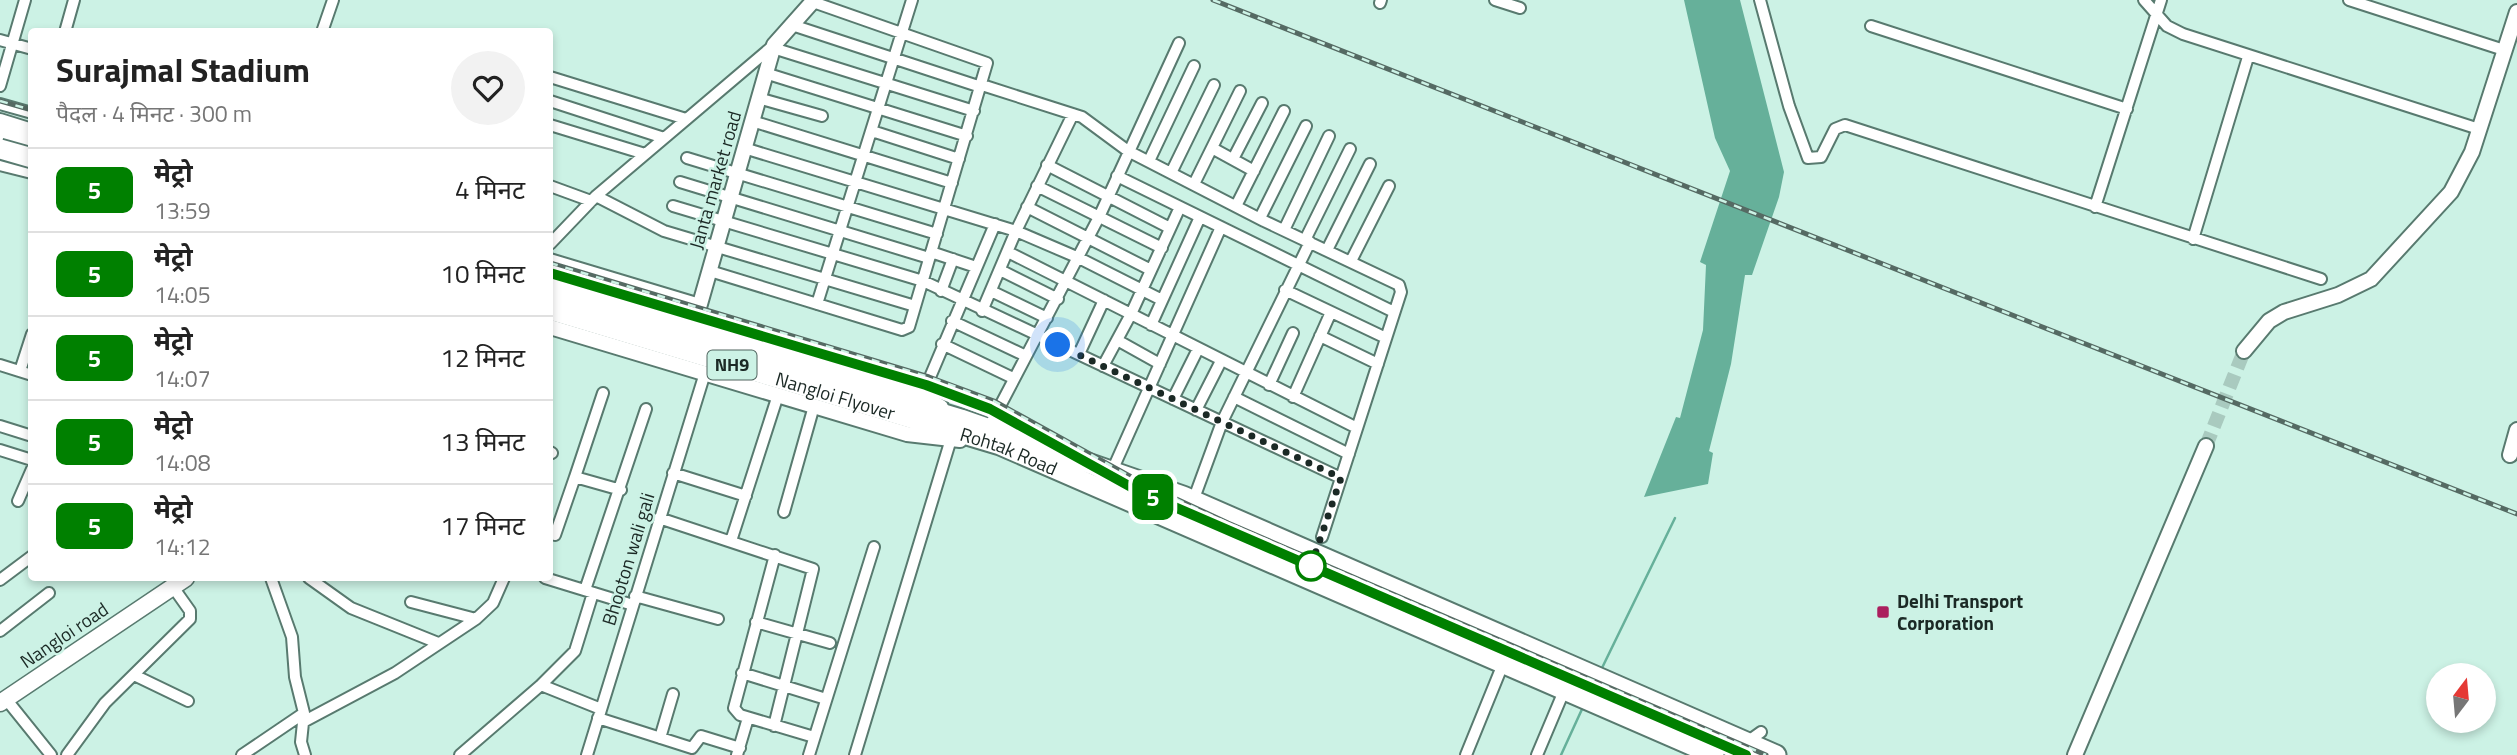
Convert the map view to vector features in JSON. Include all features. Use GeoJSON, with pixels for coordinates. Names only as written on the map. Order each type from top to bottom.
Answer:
{"type":"FeatureCollection","features":[{"type":"Feature","properties":{"kind":"highway"},"geometry":{"type":"LineString","coordinates":[[0,134],[28,142]]}},
{"type":"Feature","properties":{"kind":"highway"},"geometry":{"type":"LineString","coordinates":[[0,149],[28,165]]}},
{"type":"Feature","properties":{"kind":"highway","name":"Nangloi Flyover"},"geometry":{"type":"LineString","coordinates":[[553,296],[919,408],[1000,445]]}},
{"type":"Feature","properties":{"kind":"highway","name":"Nangloi Flyover"},"geometry":{"type":"LineString","coordinates":[[553,311],[961,419]]}},
{"type":"Feature","properties":{"kind":"highway","name":"Rohtak Road"},"geometry":{"type":"LineString","coordinates":[[961,419],[1193,501],[1776,755]]}},
{"type":"Feature","properties":{"kind":"highway","name":"Rohtak Road"},"geometry":{"type":"LineString","coordinates":[[1000,445],[1714,755]]}},
{"type":"Feature","properties":{"kind":"main road","name":"Nangloi road"},"geometry":{"type":"LineString","coordinates":[[3,701],[179,581]]}},
{"type":"Feature","properties":{"kind":"street"},"geometry":{"type":"LineString","coordinates":[[0,86],[25,0]]}},
{"type":"Feature","properties":{"kind":"street"},"geometry":{"type":"LineString","coordinates":[[66,28],[74,0]]}},
{"type":"Feature","properties":{"kind":"street"},"geometry":{"type":"LineString","coordinates":[[323,28],[333,0]]}},
{"type":"Feature","properties":{"kind":"street"},"geometry":{"type":"LineString","coordinates":[[817,304],[912,0]]}},
{"type":"Feature","properties":{"kind":"street"},"geometry":{"type":"LineString","coordinates":[[1495,0],[1520,8]]}},
{"type":"Feature","properties":{"kind":"street"},"geometry":{"type":"LineString","coordinates":[[1760,0],[1797,130],[1808,158],[1821,157],[1835,128],[1845,125],[2321,279]]}},
{"type":"Feature","properties":{"kind":"street"},"geometry":{"type":"LineString","coordinates":[[2144,0],[2167,26],[2183,34],[2479,129]]}},
{"type":"Feature","properties":{"kind":"street"},"geometry":{"type":"LineString","coordinates":[[2095,207],[2161,0]]}},
{"type":"Feature","properties":{"kind":"street"},"geometry":{"type":"LineString","coordinates":[[2349,0],[2504,50]]}},
{"type":"Feature","properties":{"kind":"street"},"geometry":{"type":"LineString","coordinates":[[553,241],[593,198],[773,46],[813,1],[984,60],[987,68],[982,86],[923,281],[905,330],[710,271]]}},
{"type":"Feature","properties":{"kind":"street"},"geometry":{"type":"LineString","coordinates":[[2244,351],[2269,321],[2284,312],[2338,295],[2371,279],[2451,192],[2465,168],[2517,12]]}},
{"type":"Feature","properties":{"kind":"street"},"geometry":{"type":"LineString","coordinates":[[792,25],[1073,114],[1128,151],[1399,285],[1401,292],[1322,537]]}},
{"type":"Feature","properties":{"kind":"street"},"geometry":{"type":"LineString","coordinates":[[1871,26],[2127,109]]}},
{"type":"Feature","properties":{"kind":"street"},"geometry":{"type":"LineString","coordinates":[[0,40],[28,48]]}},
{"type":"Feature","properties":{"kind":"street"},"geometry":{"type":"LineString","coordinates":[[988,429],[1099,218],[1179,43]]}},
{"type":"Feature","properties":{"kind":"street"},"geometry":{"type":"LineString","coordinates":[[773,46],[974,111]]}},
{"type":"Feature","properties":{"kind":"street","name":"Janta market road"},"geometry":{"type":"LineString","coordinates":[[694,325],[773,46]]}},
{"type":"Feature","properties":{"kind":"street"},"geometry":{"type":"LineString","coordinates":[[2193,239],[2248,57]]}},
{"type":"Feature","properties":{"kind":"street"},"geometry":{"type":"LineString","coordinates":[[1149,161],[1194,66]]}},
{"type":"Feature","properties":{"kind":"street"},"geometry":{"type":"LineString","coordinates":[[765,73],[967,136]]}},
{"type":"Feature","properties":{"kind":"street"},"geometry":{"type":"LineString","coordinates":[[553,78],[686,119]]}},
{"type":"Feature","properties":{"kind":"street"},"geometry":{"type":"LineString","coordinates":[[1171,173],[1214,85]]}},
{"type":"Feature","properties":{"kind":"street"},"geometry":{"type":"LineString","coordinates":[[1194,184],[1240,91]]}},
{"type":"Feature","properties":{"kind":"street"},"geometry":{"type":"LineString","coordinates":[[758,98],[822,116]]}},
{"type":"Feature","properties":{"kind":"street"},"geometry":{"type":"LineString","coordinates":[[553,102],[664,138]]}},
{"type":"Feature","properties":{"kind":"street"},"geometry":{"type":"LineString","coordinates":[[1233,159],[1262,103]]}},
{"type":"Feature","properties":{"kind":"street"},"geometry":{"type":"LineString","coordinates":[[0,104],[28,112]]}},
{"type":"Feature","properties":{"kind":"street"},"geometry":{"type":"LineString","coordinates":[[1236,206],[1284,111]]}},
{"type":"Feature","properties":{"kind":"street"},"geometry":{"type":"LineString","coordinates":[[982,311],[1027,207],[1073,114]]}},
{"type":"Feature","properties":{"kind":"street"},"geometry":{"type":"LineString","coordinates":[[0,121],[28,130]]}},
{"type":"Feature","properties":{"kind":"street"},"geometry":{"type":"LineString","coordinates":[[752,121],[952,183]]}},
{"type":"Feature","properties":{"kind":"street"},"geometry":{"type":"LineString","coordinates":[[553,126],[645,154]]}},
{"type":"Feature","properties":{"kind":"street"},"geometry":{"type":"LineString","coordinates":[[1260,218],[1306,126]]}},
{"type":"Feature","properties":{"kind":"street"},"geometry":{"type":"LineString","coordinates":[[872,131],[960,159]]}},
{"type":"Feature","properties":{"kind":"street"},"geometry":{"type":"LineString","coordinates":[[1284,230],[1329,136]]}},
{"type":"Feature","properties":{"kind":"street"},"geometry":{"type":"LineString","coordinates":[[744,148],[1016,231],[1079,258],[1162,300]]}},
{"type":"Feature","properties":{"kind":"street"},"geometry":{"type":"LineString","coordinates":[[1212,148],[1254,171]]}},
{"type":"Feature","properties":{"kind":"street"},"geometry":{"type":"LineString","coordinates":[[1193,501],[1222,422],[1350,149]]}},
{"type":"Feature","properties":{"kind":"street"},"geometry":{"type":"LineString","coordinates":[[687,158],[937,234]]}},
{"type":"Feature","properties":{"kind":"street"},"geometry":{"type":"LineString","coordinates":[[0,163],[28,166]]}},
{"type":"Feature","properties":{"kind":"street"},"geometry":{"type":"LineString","coordinates":[[1328,250],[1370,164]]}},
{"type":"Feature","properties":{"kind":"street"},"geometry":{"type":"LineString","coordinates":[[1047,165],[1170,228]]}},
{"type":"Feature","properties":{"kind":"street"},"geometry":{"type":"LineString","coordinates":[[1118,176],[1394,312]]}},
{"type":"Feature","properties":{"kind":"street"},"geometry":{"type":"LineString","coordinates":[[680,183],[841,231],[976,267]]}},
{"type":"Feature","properties":{"kind":"street"},"geometry":{"type":"LineString","coordinates":[[1350,261],[1389,186]]}},
{"type":"Feature","properties":{"kind":"street"},"geometry":{"type":"LineString","coordinates":[[553,187],[593,198],[655,228],[915,306]]}},
{"type":"Feature","properties":{"kind":"street"},"geometry":{"type":"LineString","coordinates":[[1037,187],[1162,247]]}},
{"type":"Feature","properties":{"kind":"street"},"geometry":{"type":"LineString","coordinates":[[673,206],[923,281],[1341,478]]}},
{"type":"Feature","properties":{"kind":"street"},"geometry":{"type":"LineString","coordinates":[[1027,207],[1151,270]]}},
{"type":"Feature","properties":{"kind":"street"},"geometry":{"type":"LineString","coordinates":[[1103,366],[1131,314],[1180,207]]}},
{"type":"Feature","properties":{"kind":"street"},"geometry":{"type":"LineString","coordinates":[[1151,325],[1200,217]]}},
{"type":"Feature","properties":{"kind":"street"},"geometry":{"type":"LineString","coordinates":[[553,282],[694,325],[919,408],[942,344],[995,224]]}},
{"type":"Feature","properties":{"kind":"street"},"geometry":{"type":"LineString","coordinates":[[1112,471],[1221,227]]}},
{"type":"Feature","properties":{"kind":"street"},"geometry":{"type":"LineString","coordinates":[[1008,252],[1357,428]]}},
{"type":"Feature","properties":{"kind":"street"},"geometry":{"type":"LineString","coordinates":[[942,291],[953,259]]}},
{"type":"Feature","properties":{"kind":"street"},"geometry":{"type":"LineString","coordinates":[[553,261],[700,304]]}},
{"type":"Feature","properties":{"kind":"street"},"geometry":{"type":"LineString","coordinates":[[1000,270],[1058,299]]}},
{"type":"Feature","properties":{"kind":"street"},"geometry":{"type":"LineString","coordinates":[[1285,290],[1386,338]]}},
{"type":"Feature","properties":{"kind":"street"},"geometry":{"type":"LineString","coordinates":[[991,291],[1047,318]]}},
{"type":"Feature","properties":{"kind":"street"},"geometry":{"type":"LineString","coordinates":[[1079,355],[1104,300]]}},
{"type":"Feature","properties":{"kind":"street"},"geometry":{"type":"LineString","coordinates":[[1293,397],[1331,312]]}},
{"type":"Feature","properties":{"kind":"street"},"geometry":{"type":"LineString","coordinates":[[952,321],[1026,356]]}},
{"type":"Feature","properties":{"kind":"street","name":"Rohtak Road"},"geometry":{"type":"LineString","coordinates":[[553,328],[907,434],[1000,445]]}},
{"type":"Feature","properties":{"kind":"street"},"geometry":{"type":"LineString","coordinates":[[1269,385],[1293,333]]}},
{"type":"Feature","properties":{"kind":"street"},"geometry":{"type":"LineString","coordinates":[[1320,336],[1378,364]]}},
{"type":"Feature","properties":{"kind":"street"},"geometry":{"type":"LineString","coordinates":[[1117,340],[1160,364]]}},
{"type":"Feature","properties":{"kind":"street"},"geometry":{"type":"LineString","coordinates":[[942,344],[1013,378]]}},
{"type":"Feature","properties":{"kind":"street"},"geometry":{"type":"LineString","coordinates":[[20,371],[28,346]]}},
{"type":"Feature","properties":{"kind":"street"},"geometry":{"type":"LineString","coordinates":[[1173,399],[1198,349]]}},
{"type":"Feature","properties":{"kind":"street"},"geometry":{"type":"LineString","coordinates":[[1196,410],[1221,361]]}},
{"type":"Feature","properties":{"kind":"street"},"geometry":{"type":"LineString","coordinates":[[0,365],[28,374]]}},
{"type":"Feature","properties":{"kind":"street","name":"Bhooton wali gali"},"geometry":{"type":"LineString","coordinates":[[587,755],[705,373]]}},
{"type":"Feature","properties":{"kind":"street"},"geometry":{"type":"LineString","coordinates":[[555,535],[603,393]]}},
{"type":"Feature","properties":{"kind":"street"},"geometry":{"type":"LineString","coordinates":[[731,541],[778,395]]}},
{"type":"Feature","properties":{"kind":"street"},"geometry":{"type":"LineString","coordinates":[[1234,397],[1349,454]]}},
{"type":"Feature","properties":{"kind":"street"},"geometry":{"type":"LineString","coordinates":[[783,512],[814,406]]}},
{"type":"Feature","properties":{"kind":"street"},"geometry":{"type":"LineString","coordinates":[[460,755],[541,685],[575,651],[589,591],[646,409]]}},
{"type":"Feature","properties":{"kind":"street"},"geometry":{"type":"LineString","coordinates":[[0,426],[28,435]]}},
{"type":"Feature","properties":{"kind":"street"},"geometry":{"type":"LineString","coordinates":[[2514,457],[2517,430]]}},
{"type":"Feature","properties":{"kind":"street"},"geometry":{"type":"LineString","coordinates":[[855,755],[951,439]]}},
{"type":"Feature","properties":{"kind":"street"},"geometry":{"type":"LineString","coordinates":[[2075,755],[2206,446]]}},
{"type":"Feature","properties":{"kind":"street"},"geometry":{"type":"LineString","coordinates":[[0,450],[28,459]]}},
{"type":"Feature","properties":{"kind":"street"},"geometry":{"type":"LineString","coordinates":[[673,473],[746,496]]}},
{"type":"Feature","properties":{"kind":"street"},"geometry":{"type":"LineString","coordinates":[[575,477],[621,490]]}},
{"type":"Feature","properties":{"kind":"street"},"geometry":{"type":"LineString","coordinates":[[18,501],[28,479]]}},
{"type":"Feature","properties":{"kind":"street"},"geometry":{"type":"LineString","coordinates":[[659,518],[813,569],[774,726]]}},
{"type":"Feature","properties":{"kind":"street"},"geometry":{"type":"LineString","coordinates":[[809,755],[874,547]]}},
{"type":"Feature","properties":{"kind":"street"},"geometry":{"type":"LineString","coordinates":[[775,555],[734,708],[740,715],[748,718],[814,737]]}},
{"type":"Feature","properties":{"kind":"street"},"geometry":{"type":"LineString","coordinates":[[0,579],[28,559]]}},
{"type":"Feature","properties":{"kind":"street"},"geometry":{"type":"LineString","coordinates":[[553,580],[589,591],[718,619]]}},
{"type":"Feature","properties":{"kind":"street"},"geometry":{"type":"LineString","coordinates":[[67,755],[105,703],[191,616],[179,581]]}},
{"type":"Feature","properties":{"kind":"street"},"geometry":{"type":"LineString","coordinates":[[275,581],[292,636],[295,677],[304,718],[301,742],[305,755]]}},
{"type":"Feature","properties":{"kind":"street"},"geometry":{"type":"LineString","coordinates":[[313,581],[362,614],[438,643]]}},
{"type":"Feature","properties":{"kind":"street"},"geometry":{"type":"LineString","coordinates":[[242,755],[304,718],[395,673],[476,619],[493,603],[503,581]]}},
{"type":"Feature","properties":{"kind":"street"},"geometry":{"type":"LineString","coordinates":[[0,631],[49,593]]}},
{"type":"Feature","properties":{"kind":"street"},"geometry":{"type":"LineString","coordinates":[[411,602],[476,619]]}},
{"type":"Feature","properties":{"kind":"street"},"geometry":{"type":"LineString","coordinates":[[756,622],[830,643]]}},
{"type":"Feature","properties":{"kind":"street"},"geometry":{"type":"LineString","coordinates":[[1466,755],[1503,664]]}},
{"type":"Feature","properties":{"kind":"street"},"geometry":{"type":"LineString","coordinates":[[742,673],[826,699]]}},
{"type":"Feature","properties":{"kind":"street"},"geometry":{"type":"LineString","coordinates":[[134,675],[188,701]]}},
{"type":"Feature","properties":{"kind":"street"},"geometry":{"type":"LineString","coordinates":[[541,685],[599,714],[694,748],[703,736],[738,751],[748,718]]}},
{"type":"Feature","properties":{"kind":"street"},"geometry":{"type":"LineString","coordinates":[[1538,755],[1568,693]]}},
{"type":"Feature","properties":{"kind":"street"},"geometry":{"type":"LineString","coordinates":[[660,738],[673,694]]}},
{"type":"Feature","properties":{"kind":"street"},"geometry":{"type":"LineString","coordinates":[[3,701],[51,755]]}},
{"type":"Feature","properties":{"kind":"shaded area"},"geometry":{"type":"Polygon","coordinates":[[[1684,0],[1740,0],[1784,172],[1779,197],[1752,275],[1745,275],[1731,364],[1709,451],[1713,453],[1708,484],[1644,497],[1676,417],[1680,418],[1703,330],[1706,265],[1700,262],[1730,171],[1715,138],[1684,0]]]}},
{"type":"Feature","properties":{"kind":"waterway"},"geometry":{"type":"LineString","coordinates":[[1601,670],[1675,518]]}},
{"type":"Feature","properties":{"kind":"waterway"},"geometry":{"type":"LineString","coordinates":[[1561,755],[1583,707]]}},
{"type":"Feature","properties":{"kind":"tunnel"},"geometry":{"type":"LineString","coordinates":[[2206,446],[2244,351]]}},
{"type":"Feature","properties":{"kind":"railway"},"geometry":{"type":"LineString","coordinates":[[1213,0],[2517,514]]}},
{"type":"Feature","properties":{"kind":"railway"},"geometry":{"type":"LineString","coordinates":[[0,101],[28,109]]}},
{"type":"Feature","properties":{"kind":"railway"},"geometry":{"type":"LineString","coordinates":[[553,264],[929,377],[994,401],[1144,484],[1228,523],[1766,755]]}},
{"type":"Feature","properties":{"kind":"metro line","name":"5"},"geometry":{"type":"LineString","coordinates":[[553,274],[926,385],[990,409],[1140,492],[1746,755]]}},
{"type":"Feature","properties":{"kind":"place","name":"Delhi Transport Corporation"},"geometry":{"type":"Point","coordinates":[1883,612]}},
{"type":"Feature","properties":{"kind":"route"},"geometry":{"type":"LineString","coordinates":[[1058,345],[1341,478],[1311,566]]}}]}
